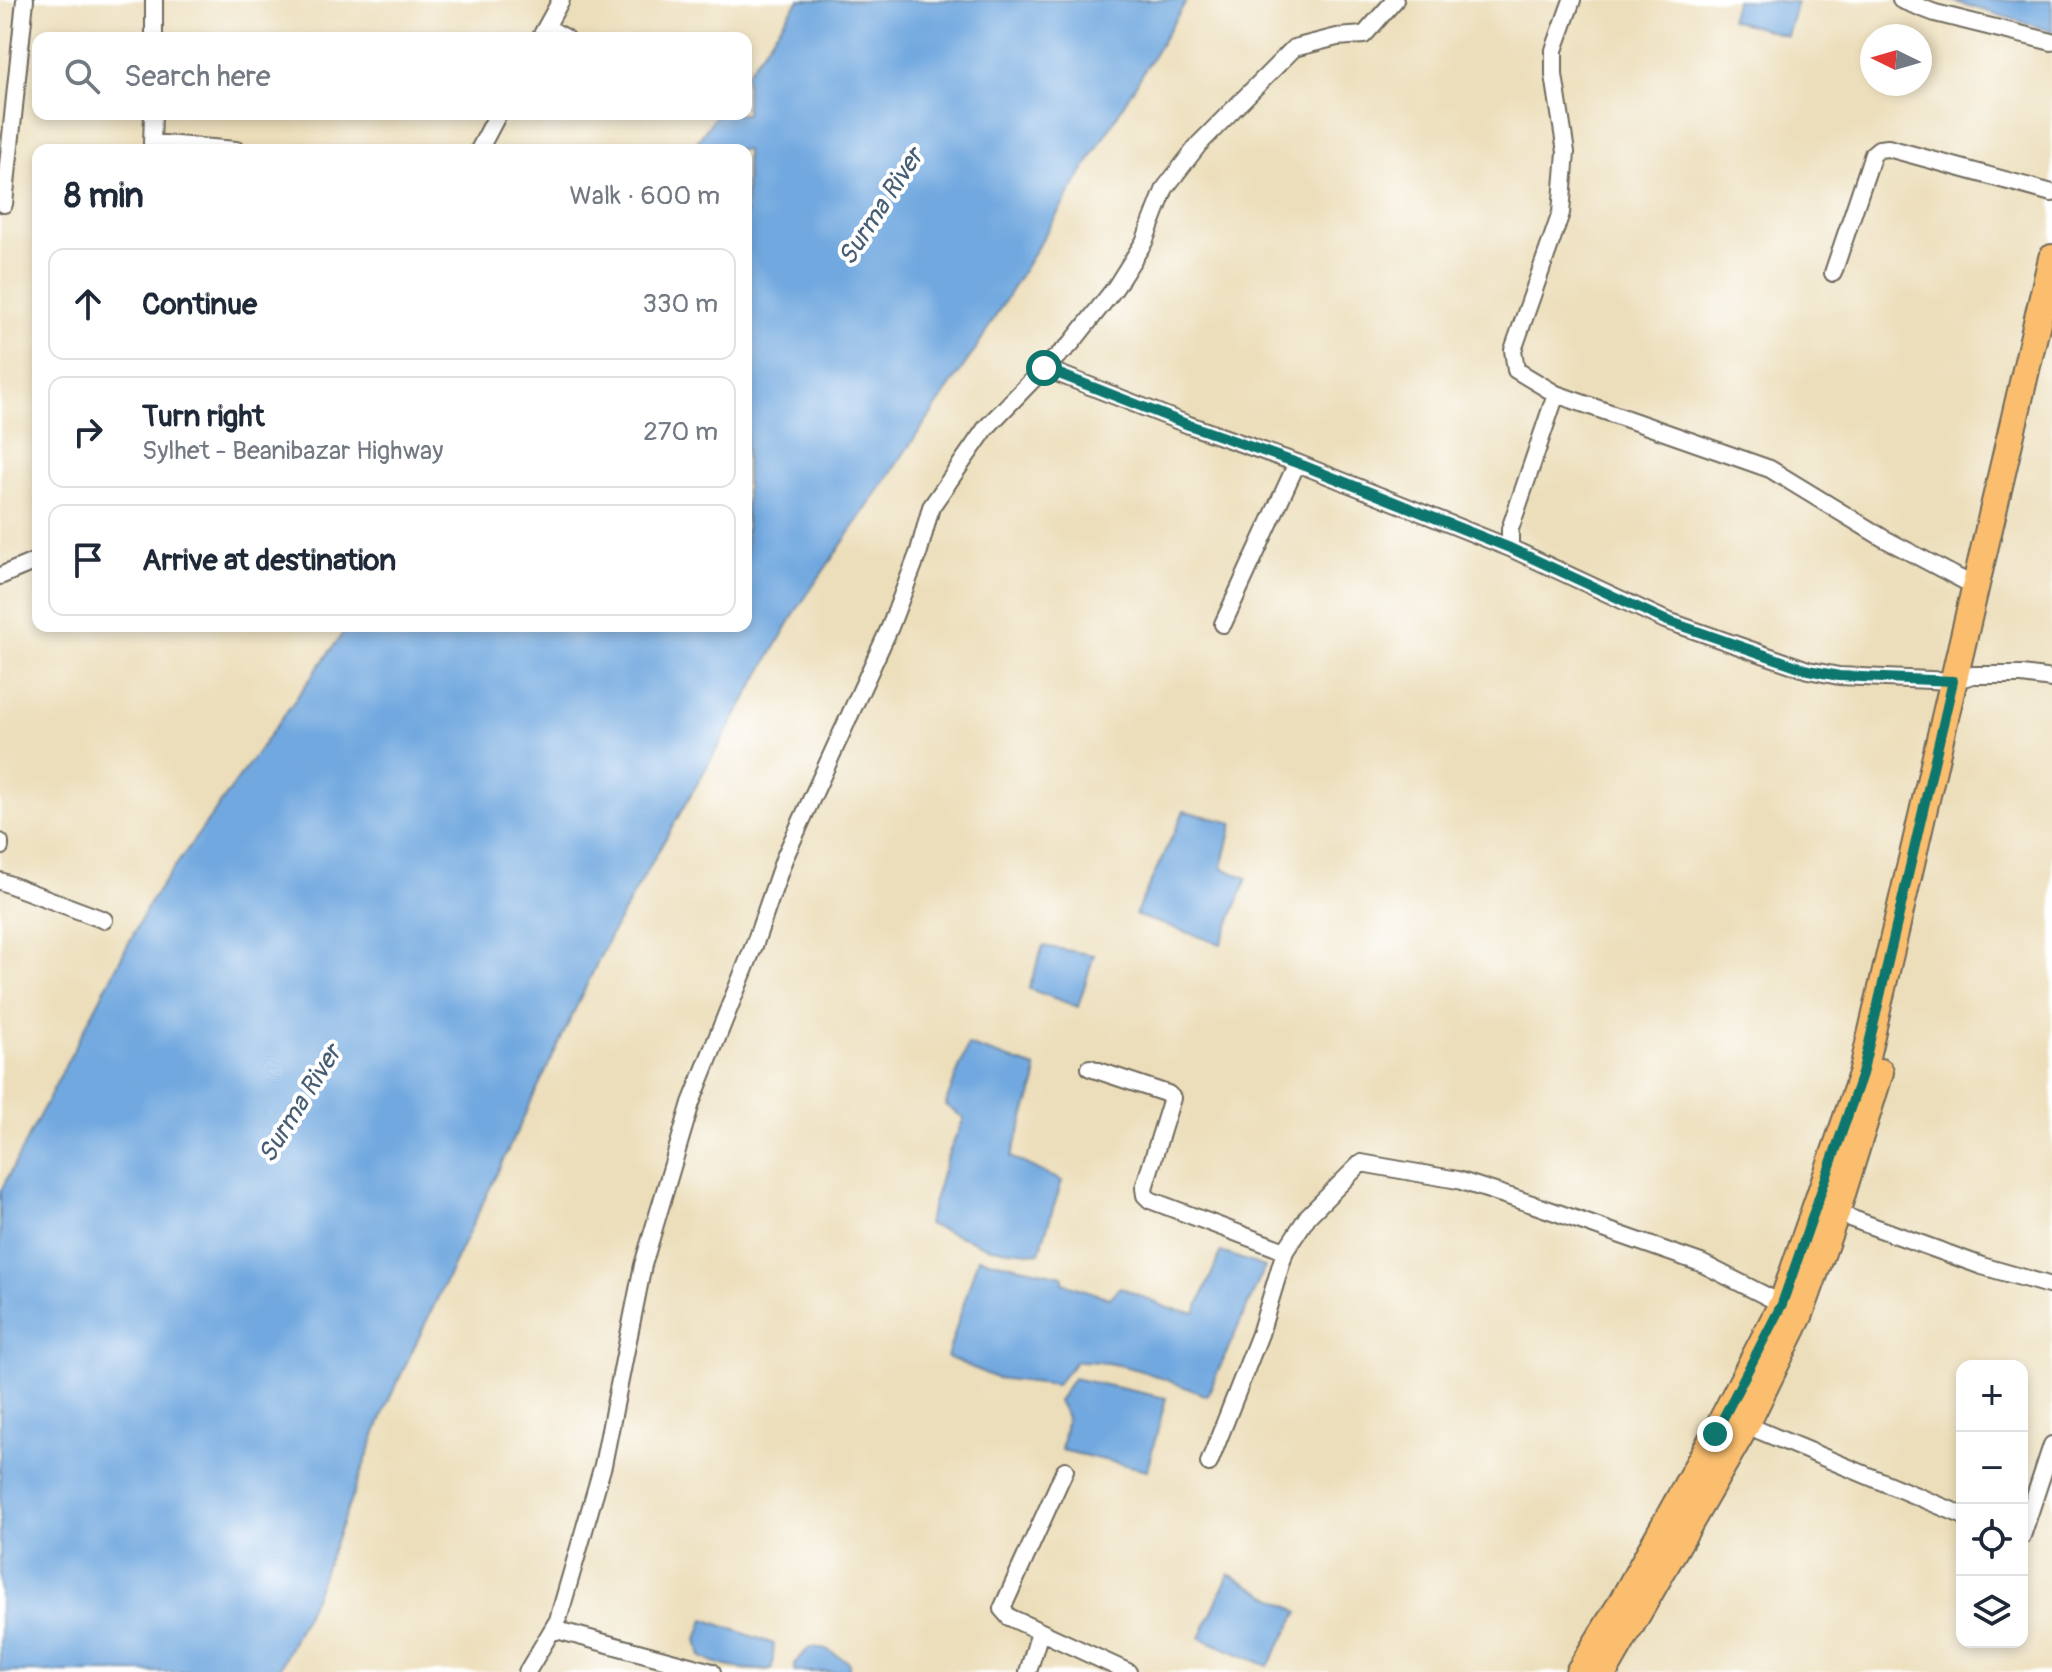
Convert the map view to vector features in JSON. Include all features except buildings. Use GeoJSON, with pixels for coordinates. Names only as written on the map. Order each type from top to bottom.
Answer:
{"type":"FeatureCollection","features":[{"type":"Feature","properties":{"kind":"main road"},"geometry":{"type":"LineString","coordinates":[[1604,1672],[1746,1425],[1791,1309],[1836,1213],[1877,1083],[1963,678],[1976,587],[2052,258]]}},
{"type":"Feature","properties":{"kind":"main road"},"geometry":{"type":"LineString","coordinates":[[1579,1672],[1622,1602],[1715,1434],[1791,1309],[1862,1074],[2052,332]]}},
{"type":"Feature","properties":{"kind":"street"},"geometry":{"type":"LineString","coordinates":[[4,204],[25,0]]}},
{"type":"Feature","properties":{"kind":"street"},"geometry":{"type":"LineString","coordinates":[[154,0],[154,32]]}},
{"type":"Feature","properties":{"kind":"street"},"geometry":{"type":"LineString","coordinates":[[543,32],[561,0]]}},
{"type":"Feature","properties":{"kind":"street"},"geometry":{"type":"LineString","coordinates":[[527,1672],[553,1629],[603,1465],[643,1265],[691,1103],[755,943],[784,859],[890,627],[919,551],[931,507],[986,428],[1070,345],[1115,288],[1144,242],[1165,188],[1199,144],[1294,48],[1337,37],[1364,35],[1395,0]]}},
{"type":"Feature","properties":{"kind":"street"},"geometry":{"type":"LineString","coordinates":[[1572,0],[1554,50],[1554,75],[1566,152],[1561,213],[1513,350],[1516,370],[1556,394],[1770,469],[1883,538],[1976,587]]}},
{"type":"Feature","properties":{"kind":"street"},"geometry":{"type":"LineString","coordinates":[[1901,0],[1935,13],[2052,42]]}},
{"type":"Feature","properties":{"kind":"street"},"geometry":{"type":"LineString","coordinates":[[153,120],[152,143],[164,144]]}},
{"type":"Feature","properties":{"kind":"street"},"geometry":{"type":"LineString","coordinates":[[482,144],[495,120]]}},
{"type":"Feature","properties":{"kind":"street"},"geometry":{"type":"LineString","coordinates":[[1833,273],[1873,154],[1879,149],[1888,148],[2052,193]]}},
{"type":"Feature","properties":{"kind":"street"},"geometry":{"type":"LineString","coordinates":[[1044,368],[1297,463],[1510,548],[1665,620],[1808,670],[1839,676],[1963,678],[2022,675],[2052,679]]}},
{"type":"Feature","properties":{"kind":"street"},"geometry":{"type":"LineString","coordinates":[[1510,548],[1510,529],[1556,394]]}},
{"type":"Feature","properties":{"kind":"street"},"geometry":{"type":"LineString","coordinates":[[1223,624],[1297,463]]}},
{"type":"Feature","properties":{"kind":"street"},"geometry":{"type":"LineString","coordinates":[[0,576],[32,563]]}},
{"type":"Feature","properties":{"kind":"street"},"geometry":{"type":"LineString","coordinates":[[0,881],[104,920]]}},
{"type":"Feature","properties":{"kind":"street"},"geometry":{"type":"LineString","coordinates":[[1090,1068],[1172,1098],[1144,1188],[1150,1200],[1285,1251]]}},
{"type":"Feature","properties":{"kind":"street"},"geometry":{"type":"LineString","coordinates":[[1209,1463],[1260,1334],[1285,1251],[1308,1216],[1361,1163],[1458,1180],[1535,1205],[1701,1263],[1791,1309]]}},
{"type":"Feature","properties":{"kind":"street"},"geometry":{"type":"LineString","coordinates":[[1836,1213],[1982,1266],[2052,1286]]}},
{"type":"Feature","properties":{"kind":"street"},"geometry":{"type":"LineString","coordinates":[[1746,1425],[1956,1512]]}},
{"type":"Feature","properties":{"kind":"street"},"geometry":{"type":"LineString","coordinates":[[2028,1518],[2052,1445]]}},
{"type":"Feature","properties":{"kind":"street"},"geometry":{"type":"LineString","coordinates":[[1065,1470],[1002,1609],[1009,1617],[1128,1672]]}},
{"type":"Feature","properties":{"kind":"street"},"geometry":{"type":"LineString","coordinates":[[553,1629],[712,1672]]}},
{"type":"Feature","properties":{"kind":"street"},"geometry":{"type":"LineString","coordinates":[[1028,1672],[1040,1632]]}},
{"type":"Feature","properties":{"kind":"water","name":"Surma River"},"geometry":{"type":"Polygon","coordinates":[[[799,0],[1187,0],[975,350],[796,611],[611,934],[387,1404],[315,1595],[278,1672],[0,1672],[0,1192],[151,900],[344,632],[752,632],[752,144],[695,144],[713,120],[752,120],[752,66],[799,0]]]}},
{"type":"Feature","properties":{"kind":"water"},"geometry":{"type":"Polygon","coordinates":[[[1736,0],[1797,2],[1787,36],[1730,19],[1736,0]]]}},
{"type":"Feature","properties":{"kind":"water"},"geometry":{"type":"Polygon","coordinates":[[[1949,0],[2052,0],[2052,31],[1949,0]]]}},
{"type":"Feature","properties":{"kind":"water"},"geometry":{"type":"Polygon","coordinates":[[[1184,811],[1233,823],[1222,868],[1247,878],[1221,944],[1135,915],[1184,811]]]}},
{"type":"Feature","properties":{"kind":"water"},"geometry":{"type":"Polygon","coordinates":[[[1043,946],[1094,955],[1078,1007],[1029,989],[1043,946]]]}},
{"type":"Feature","properties":{"kind":"water"},"geometry":{"type":"Polygon","coordinates":[[[968,1045],[1036,1068],[1036,1081],[1011,1157],[1062,1181],[1039,1253],[990,1248],[927,1224],[947,1157],[964,1118],[945,1105],[968,1045]]]}},
{"type":"Feature","properties":{"kind":"water"},"geometry":{"type":"Polygon","coordinates":[[[1221,1252],[1265,1267],[1207,1396],[1143,1372],[1111,1364],[1076,1361],[1056,1385],[996,1378],[947,1357],[978,1258],[1063,1276],[1063,1283],[1110,1298],[1120,1287],[1168,1308],[1195,1313],[1221,1252]]]}},
{"type":"Feature","properties":{"kind":"water"},"geometry":{"type":"Polygon","coordinates":[[[1073,1378],[1166,1398],[1147,1470],[1061,1450],[1067,1417],[1058,1401],[1073,1378]]]}},
{"type":"Feature","properties":{"kind":"water"},"geometry":{"type":"Polygon","coordinates":[[[1229,1574],[1299,1612],[1268,1666],[1200,1638],[1229,1574]]]}},
{"type":"Feature","properties":{"kind":"water"},"geometry":{"type":"Polygon","coordinates":[[[704,1619],[774,1644],[772,1669],[735,1668],[701,1657],[697,1639],[704,1619]]]}},
{"type":"Feature","properties":{"kind":"water"},"geometry":{"type":"Polygon","coordinates":[[[810,1647],[826,1649],[849,1662],[849,1672],[794,1672],[795,1663],[810,1647]]]}},
{"type":"Feature","properties":{"kind":"route"},"geometry":{"type":"LineString","coordinates":[[1044,368],[1297,463],[1510,548],[1665,620],[1808,670],[1839,676],[1953,681],[1862,1074],[1782,1304],[1715,1434]]}}]}
